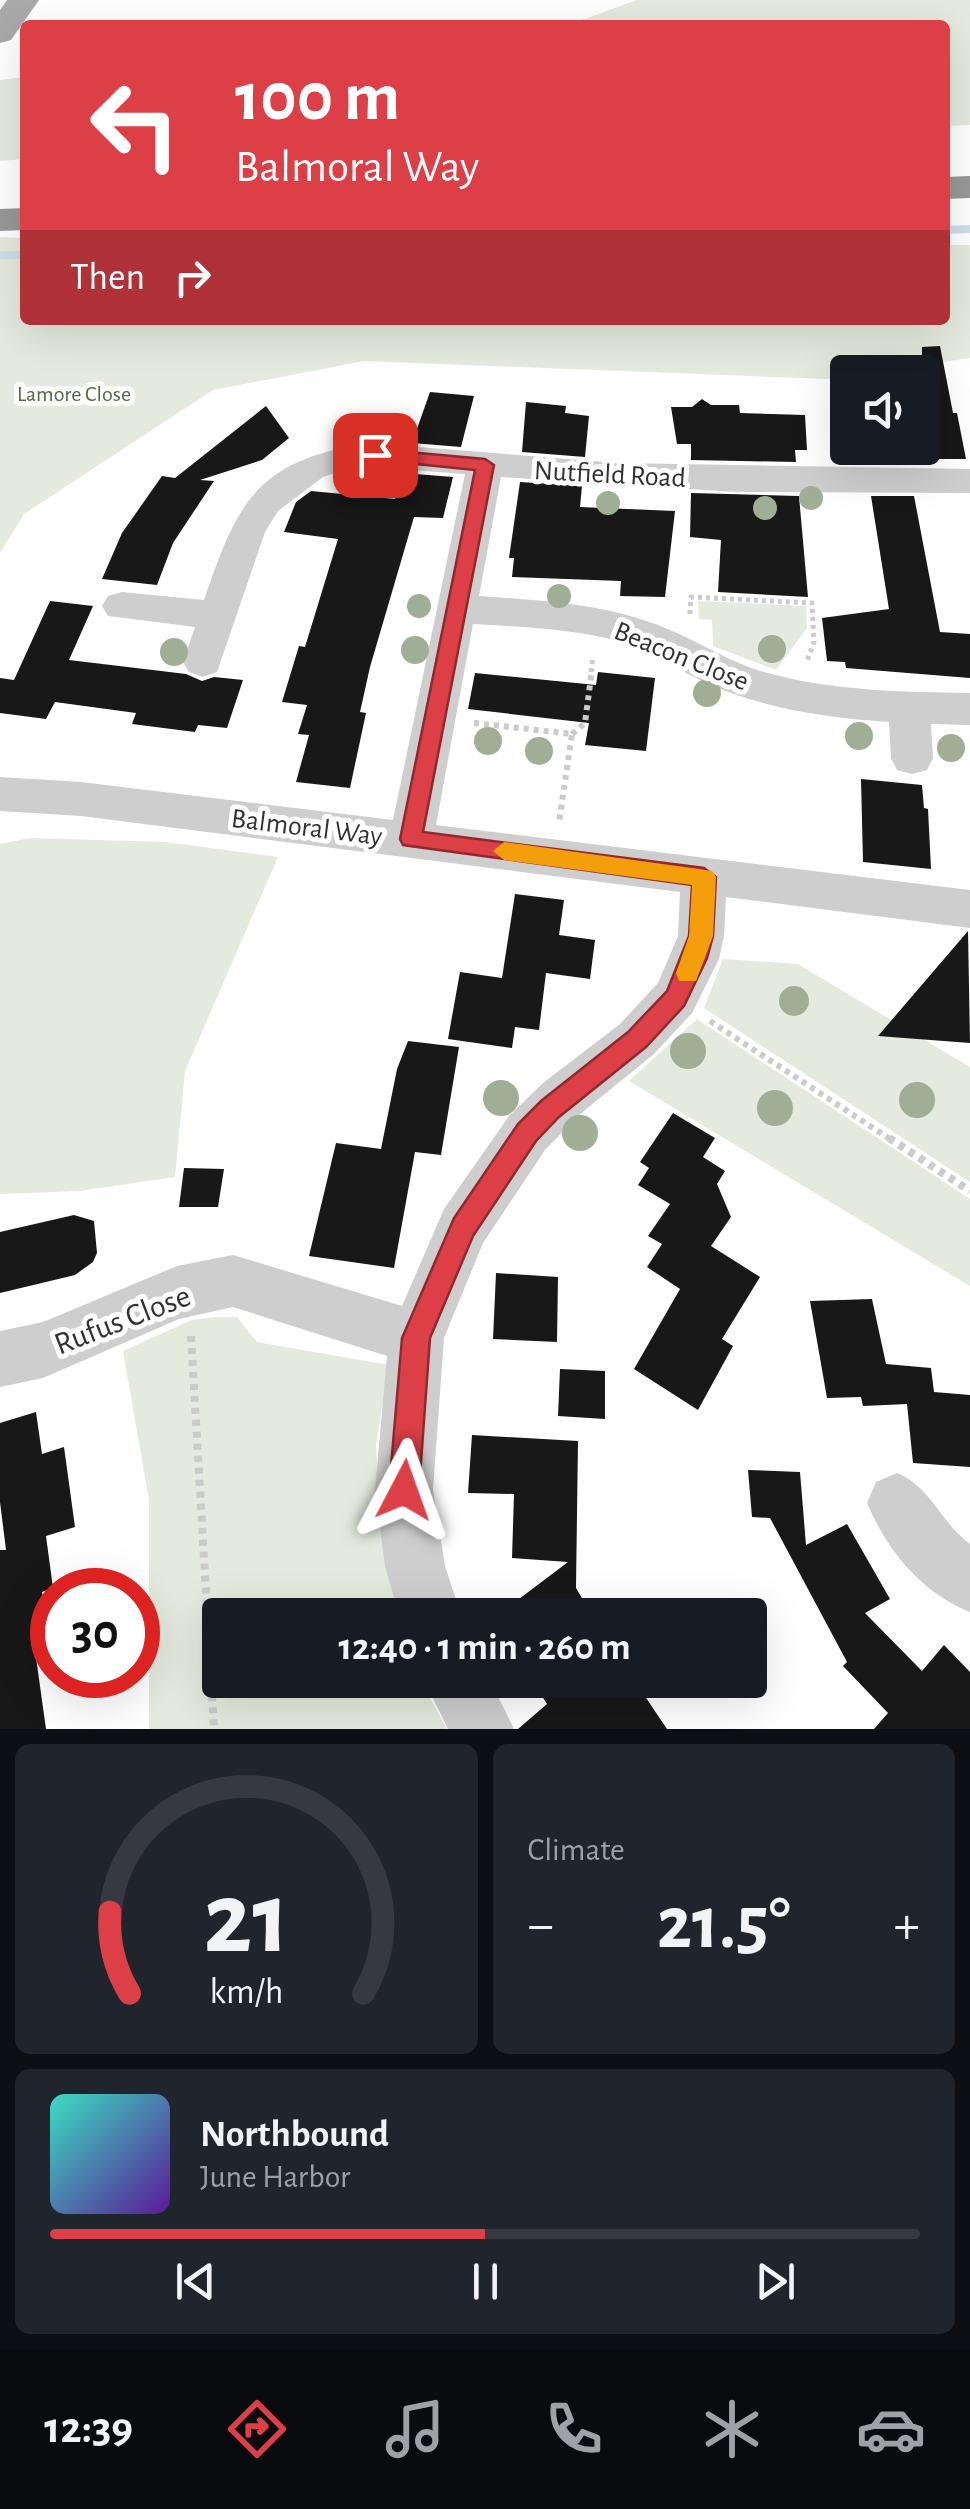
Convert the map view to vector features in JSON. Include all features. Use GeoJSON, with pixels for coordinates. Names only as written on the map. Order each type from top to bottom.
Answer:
{"type":"FeatureCollection","features":[{"type":"Feature","properties":{"kind":"main road"},"geometry":{"type":"LineString","coordinates":[[0,33],[23,0]]}},
{"type":"Feature","properties":{"kind":"street","name":"Nutfield Road"},"geometry":{"type":"LineString","coordinates":[[204,662],[251,524],[266,502],[310,469],[368,455],[738,480],[970,482]]}},
{"type":"Feature","properties":{"kind":"street"},"geometry":{"type":"LineString","coordinates":[[411,839],[485,465]]}},
{"type":"Feature","properties":{"kind":"street"},"geometry":{"type":"LineString","coordinates":[[122,606],[219,615]]}},
{"type":"Feature","properties":{"kind":"street","name":"Beacon Close"},"geometry":{"type":"LineString","coordinates":[[454,608],[598,623],[647,635],[730,676],[796,694],[909,708],[970,709]]}},
{"type":"Feature","properties":{"kind":"street"},"geometry":{"type":"LineString","coordinates":[[909,708],[912,758]]}},
{"type":"Feature","properties":{"kind":"street","name":"Balmoral Way"},"geometry":{"type":"LineString","coordinates":[[0,794],[81,799],[970,909]]}},
{"type":"Feature","properties":{"kind":"street"},"geometry":{"type":"LineString","coordinates":[[425,1598],[415,1566],[404,1490],[416,1338],[463,1227],[527,1133],[550,1109],[637,1039],[675,998],[701,936],[704,877]]}},
{"type":"Feature","properties":{"kind":"street","name":"Rufus Close"},"geometry":{"type":"LineString","coordinates":[[0,1359],[43,1350],[188,1291],[232,1281],[416,1338]]}},
{"type":"Feature","properties":{"kind":"street"},"geometry":{"type":"LineString","coordinates":[[896,1503],[932,1553],[970,1582]]}},
{"type":"Feature","properties":{"kind":"street"},"geometry":{"type":"LineString","coordinates":[[466,1698],[482,1729]]}},
{"type":"Feature","properties":{"kind":"path"},"geometry":{"type":"LineString","coordinates":[[688,656],[691,597],[812,603],[814,642],[796,694]]}},
{"type":"Feature","properties":{"kind":"path"},"geometry":{"type":"LineString","coordinates":[[553,858],[572,734],[584,723],[598,623]]}},
{"type":"Feature","properties":{"kind":"path"},"geometry":{"type":"LineString","coordinates":[[434,719],[572,734]]}},
{"type":"Feature","properties":{"kind":"path"},"geometry":{"type":"LineString","coordinates":[[675,998],[970,1191]]}},
{"type":"Feature","properties":{"kind":"path"},"geometry":{"type":"LineString","coordinates":[[188,1291],[214,1729]]}},
{"type":"Feature","properties":{"kind":"green space"},"geometry":{"type":"Polygon","coordinates":[[[637,0],[970,0],[970,125],[950,126],[950,20],[582,20],[637,0]]]}},
{"type":"Feature","properties":{"kind":"green space"},"geometry":{"type":"Polygon","coordinates":[[[20,78],[20,159],[0,161],[0,80],[20,78]]]}},
{"type":"Feature","properties":{"kind":"green space","name":"Lamore Close"},"geometry":{"type":"Polygon","coordinates":[[[0,237],[20,238],[20,325],[950,325],[950,245],[970,245],[970,358],[940,362],[940,355],[830,355],[830,378],[826,379],[364,361],[213,390],[24,514],[0,553],[0,237]]]}},
{"type":"Feature","properties":{"kind":"green space"},"geometry":{"type":"Polygon","coordinates":[[[698,601],[806,606],[807,628],[776,670],[713,646],[712,620],[699,619],[698,601]]]}},
{"type":"Feature","properties":{"kind":"green space"},"geometry":{"type":"Polygon","coordinates":[[[31,838],[165,842],[278,857],[185,1071],[175,1177],[79,1191],[0,1194],[0,844],[31,838]]]}},
{"type":"Feature","properties":{"kind":"green space"},"geometry":{"type":"Polygon","coordinates":[[[723,959],[798,964],[970,1067],[970,1182],[704,1008],[723,959]]]}},
{"type":"Feature","properties":{"kind":"green space"},"geometry":{"type":"Polygon","coordinates":[[[697,1019],[970,1199],[970,1286],[629,1081],[697,1019]]]}},
{"type":"Feature","properties":{"kind":"green space"},"geometry":{"type":"Polygon","coordinates":[[[237,1317],[257,1342],[389,1365],[376,1445],[379,1504],[398,1598],[202,1598],[202,1698],[430,1698],[447,1729],[149,1729],[149,1698],[160,1698],[160,1568],[149,1568],[149,1500],[123,1351],[192,1320],[237,1317]]]}},
{"type":"Feature","properties":{"kind":"building"},"geometry":{"type":"Polygon","coordinates":[[[940,346],[966,459],[940,459],[940,355],[922,355],[922,347],[940,346]]]}},
{"type":"Feature","properties":{"kind":"building"},"geometry":{"type":"Polygon","coordinates":[[[430,392],[474,396],[461,447],[412,443],[430,392]]]}},
{"type":"Feature","properties":{"kind":"building"},"geometry":{"type":"Polygon","coordinates":[[[702,399],[711,405],[739,405],[740,413],[805,415],[807,450],[795,450],[796,462],[691,460],[691,444],[677,444],[671,407],[692,407],[702,399]]]}},
{"type":"Feature","properties":{"kind":"building"},"geometry":{"type":"Polygon","coordinates":[[[526,402],[566,406],[565,413],[589,416],[585,457],[522,452],[526,402]]]}},
{"type":"Feature","properties":{"kind":"building"},"geometry":{"type":"Polygon","coordinates":[[[266,406],[289,438],[262,460],[200,480],[214,481],[173,543],[157,585],[102,579],[122,533],[162,476],[175,478],[266,406]]]}},
{"type":"Feature","properties":{"kind":"building"},"geometry":{"type":"Polygon","coordinates":[[[403,473],[453,477],[443,518],[414,517],[370,667],[360,712],[366,713],[350,788],[296,782],[309,735],[298,734],[307,705],[282,702],[299,646],[305,647],[338,539],[284,532],[296,502],[311,491],[395,499],[403,473]]]}},
{"type":"Feature","properties":{"kind":"building"},"geometry":{"type":"Polygon","coordinates":[[[520,482],[582,486],[580,507],[675,511],[665,597],[620,596],[621,581],[512,577],[514,558],[509,558],[520,482]]]}},
{"type":"Feature","properties":{"kind":"building"},"geometry":{"type":"Polygon","coordinates":[[[691,493],[799,496],[808,597],[718,592],[721,540],[690,537],[691,493]]]}},
{"type":"Feature","properties":{"kind":"building"},"geometry":{"type":"Polygon","coordinates":[[[871,496],[914,496],[940,632],[970,634],[970,678],[846,668],[845,662],[827,661],[822,618],[889,609],[871,496]]]}},
{"type":"Feature","properties":{"kind":"building"},"geometry":{"type":"Polygon","coordinates":[[[50,601],[93,606],[69,660],[186,674],[202,681],[214,677],[243,680],[227,728],[198,725],[195,732],[132,724],[136,713],[55,702],[46,719],[0,713],[0,678],[14,680],[50,601]]]}},
{"type":"Feature","properties":{"kind":"building"},"geometry":{"type":"Polygon","coordinates":[[[598,672],[655,678],[646,751],[585,745],[589,723],[468,709],[475,673],[596,685],[598,672]]]}},
{"type":"Feature","properties":{"kind":"building"},"geometry":{"type":"Polygon","coordinates":[[[861,779],[922,785],[924,808],[928,809],[931,869],[863,862],[861,779]]]}},
{"type":"Feature","properties":{"kind":"building"},"geometry":{"type":"Polygon","coordinates":[[[515,894],[564,900],[559,935],[595,940],[590,979],[546,973],[539,1030],[515,1027],[512,1048],[448,1039],[460,972],[502,978],[515,894]]]}},
{"type":"Feature","properties":{"kind":"building"},"geometry":{"type":"Polygon","coordinates":[[[968,931],[970,1043],[878,1036],[968,931]]]}},
{"type":"Feature","properties":{"kind":"building"},"geometry":{"type":"Polygon","coordinates":[[[408,1041],[459,1047],[441,1155],[415,1152],[394,1268],[309,1256],[336,1143],[381,1149],[397,1069],[408,1041]]]}},
{"type":"Feature","properties":{"kind":"building"},"geometry":{"type":"Polygon","coordinates":[[[673,1113],[715,1138],[703,1157],[725,1171],[717,1184],[731,1217],[711,1246],[760,1277],[722,1339],[733,1346],[698,1410],[634,1369],[680,1289],[647,1267],[662,1244],[648,1236],[670,1204],[638,1185],[649,1168],[640,1162],[673,1113]]]}},
{"type":"Feature","properties":{"kind":"building"},"geometry":{"type":"Polygon","coordinates":[[[184,1168],[224,1169],[218,1207],[179,1207],[184,1168]]]}},
{"type":"Feature","properties":{"kind":"building"},"geometry":{"type":"Polygon","coordinates":[[[74,1215],[94,1221],[97,1253],[93,1262],[75,1275],[0,1293],[0,1232],[74,1215]]]}},
{"type":"Feature","properties":{"kind":"building"},"geometry":{"type":"Polygon","coordinates":[[[496,1273],[558,1277],[557,1342],[493,1339],[496,1273]]]}},
{"type":"Feature","properties":{"kind":"building"},"geometry":{"type":"Polygon","coordinates":[[[872,1299],[886,1364],[931,1368],[934,1392],[970,1395],[970,1467],[913,1463],[907,1404],[863,1406],[861,1397],[827,1398],[810,1301],[872,1299]]]}},
{"type":"Feature","properties":{"kind":"building"},"geometry":{"type":"Polygon","coordinates":[[[560,1369],[605,1371],[605,1419],[558,1416],[560,1369]]]}},
{"type":"Feature","properties":{"kind":"building"},"geometry":{"type":"Polygon","coordinates":[[[36,1412],[42,1454],[64,1447],[75,1527],[46,1536],[50,1568],[30,1568],[30,1698],[42,1698],[46,1729],[0,1729],[0,1550],[6,1550],[0,1502],[0,1423],[36,1412]]]}},
{"type":"Feature","properties":{"kind":"building"},"geometry":{"type":"Polygon","coordinates":[[[472,1435],[578,1441],[576,1588],[582,1598],[520,1598],[568,1562],[512,1558],[514,1494],[468,1493],[472,1435]]]}},
{"type":"Feature","properties":{"kind":"building"},"geometry":{"type":"Polygon","coordinates":[[[748,1470],[800,1472],[806,1545],[847,1524],[890,1599],[865,1613],[922,1671],[944,1645],[970,1672],[970,1729],[874,1729],[888,1713],[843,1666],[847,1662],[770,1518],[752,1517],[748,1470]]]}},
{"type":"Feature","properties":{"kind":"building"},"geometry":{"type":"Polygon","coordinates":[[[543,1698],[646,1698],[667,1729],[518,1729],[547,1704],[543,1698]]]}},
{"type":"Feature","properties":{"kind":"waterway"},"geometry":{"type":"LineString","coordinates":[[950,230],[970,229]]}},
{"type":"Feature","properties":{"kind":"waterway"},"geometry":{"type":"LineString","coordinates":[[0,255],[20,255]]}},
{"type":"Feature","properties":{"kind":"slow traffic"},"geometry":{"type":"LineString","coordinates":[[504,851],[704,877],[701,936],[688,973]]}},
{"type":"Feature","properties":{"kind":"route"},"geometry":{"type":"LineString","coordinates":[[375,455],[485,465],[411,839],[704,877],[701,936],[675,998],[637,1039],[550,1109],[527,1133],[463,1227],[416,1338],[404,1490]]}}]}
